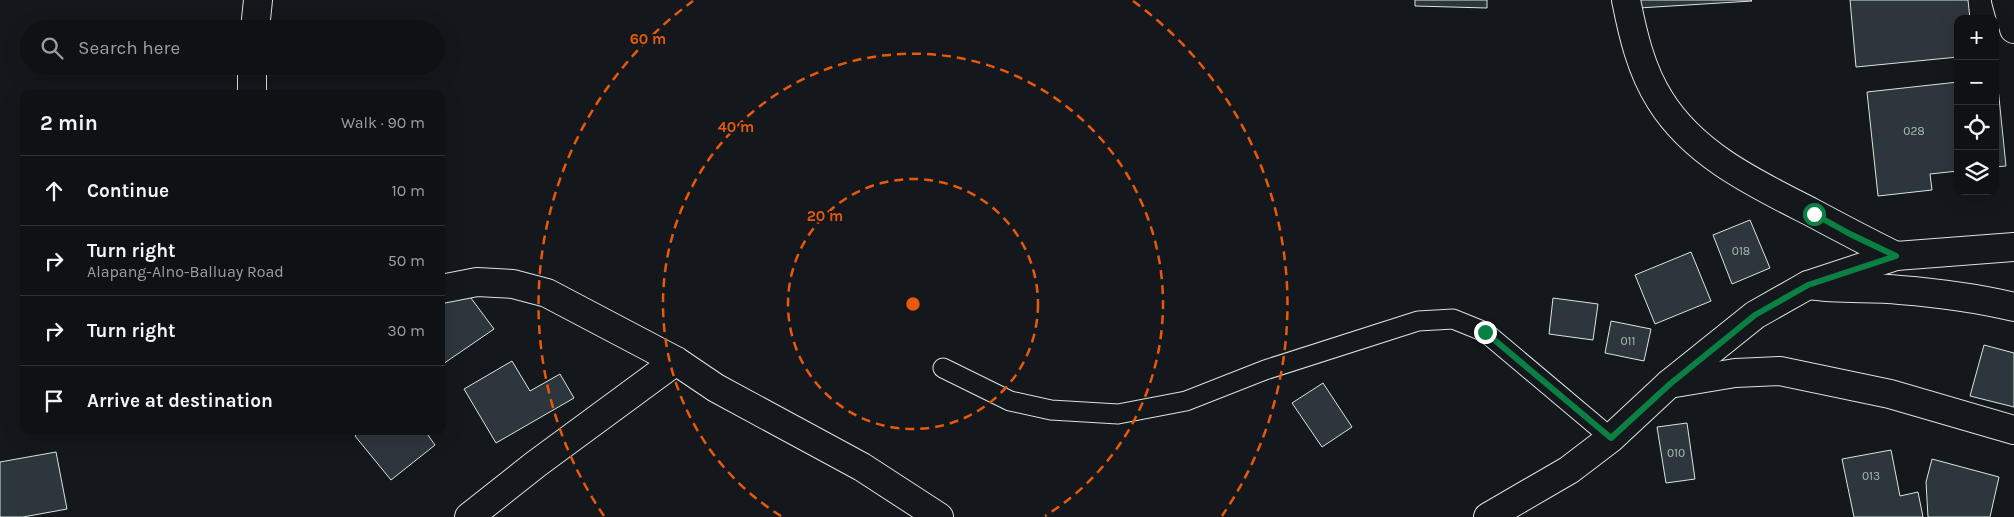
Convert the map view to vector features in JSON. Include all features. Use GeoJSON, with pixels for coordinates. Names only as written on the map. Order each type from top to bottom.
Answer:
{"type":"FeatureCollection","features":[{"type":"Feature","properties":{"kind":"street"},"geometry":{"type":"LineString","coordinates":[[256,20],[258,0]]}},
{"type":"Feature","properties":{"kind":"street"},"geometry":{"type":"LineString","coordinates":[[1626,0],[1644,70],[1652,86],[1661,102],[1708,154],[1774,194],[1896,256]]}},
{"type":"Feature","properties":{"kind":"street"},"geometry":{"type":"LineString","coordinates":[[2006,0],[2014,29]]}},
{"type":"Feature","properties":{"kind":"street"},"geometry":{"type":"LineString","coordinates":[[252,75],[252,90]]}},
{"type":"Feature","properties":{"kind":"street"},"geometry":{"type":"LineString","coordinates":[[1488,517],[1569,470],[1611,438],[1670,384],[1755,315],[1808,285],[1896,256],[2014,247]]}},
{"type":"Feature","properties":{"kind":"street"},"geometry":{"type":"LineString","coordinates":[[445,288],[477,282],[513,284],[547,292],[676,361],[716,388],[862,467],[939,517]]}},
{"type":"Feature","properties":{"kind":"street"},"geometry":{"type":"LineString","coordinates":[[1808,285],[1834,289],[1899,290],[1986,300],[2014,307]]}},
{"type":"Feature","properties":{"kind":"street"},"geometry":{"type":"LineString","coordinates":[[469,517],[536,464],[676,361]]}},
{"type":"Feature","properties":{"kind":"street"},"geometry":{"type":"LineString","coordinates":[[1670,384],[1735,374],[1780,371],[1890,394],[2014,430]]}},
{"type":"Feature","properties":{"kind":"lane"},"geometry":{"type":"LineString","coordinates":[[943,368],[1010,401],[1052,410],[1118,414],[1186,401],[1265,370],[1418,321],[1453,319],[1485,332],[1611,438]]}},
{"type":"Feature","properties":{"kind":"building"},"geometry":{"type":"Polygon","coordinates":[[[1415,0],[1487,0],[1487,8],[1415,6],[1415,0]]]}},
{"type":"Feature","properties":{"kind":"building"},"geometry":{"type":"Polygon","coordinates":[[[1639,0],[1751,0],[1752,1],[1639,8],[1639,0]]]}},
{"type":"Feature","properties":{"kind":"building"},"geometry":{"type":"Polygon","coordinates":[[[1850,0],[1968,0],[1970,15],[1954,15],[1954,57],[1856,67],[1850,0]]]}},
{"type":"Feature","properties":{"kind":"building"},"geometry":{"type":"Polygon","coordinates":[[[1954,82],[1954,171],[1930,174],[1932,190],[1878,196],[1867,92],[1954,82]]]}},
{"type":"Feature","properties":{"kind":"building"},"geometry":{"type":"Polygon","coordinates":[[[1999,98],[2006,166],[1999,167],[1999,98]]]}},
{"type":"Feature","properties":{"kind":"building"},"geometry":{"type":"Polygon","coordinates":[[[1750,220],[1770,268],[1732,284],[1713,235],[1750,220]]]}},
{"type":"Feature","properties":{"kind":"building"},"geometry":{"type":"Polygon","coordinates":[[[1691,252],[1711,301],[1655,324],[1635,275],[1691,252]]]}},
{"type":"Feature","properties":{"kind":"building"},"geometry":{"type":"Polygon","coordinates":[[[462,286],[494,329],[445,363],[445,298],[462,286]]]}},
{"type":"Feature","properties":{"kind":"building"},"geometry":{"type":"Polygon","coordinates":[[[1553,298],[1598,304],[1593,340],[1549,334],[1553,298]]]}},
{"type":"Feature","properties":{"kind":"building"},"geometry":{"type":"Polygon","coordinates":[[[1611,321],[1651,329],[1644,361],[1605,353],[1611,321]]]}},
{"type":"Feature","properties":{"kind":"building"},"geometry":{"type":"Polygon","coordinates":[[[1984,345],[2014,353],[2014,407],[1970,396],[1984,345]]]}},
{"type":"Feature","properties":{"kind":"building"},"geometry":{"type":"Polygon","coordinates":[[[512,361],[530,391],[560,374],[574,398],[496,443],[464,389],[512,361]]]}},
{"type":"Feature","properties":{"kind":"building"},"geometry":{"type":"Polygon","coordinates":[[[1323,383],[1352,427],[1322,447],[1292,403],[1323,383]]]}},
{"type":"Feature","properties":{"kind":"building"},"geometry":{"type":"Polygon","coordinates":[[[1687,423],[1695,479],[1666,483],[1657,427],[1687,423]]]}},
{"type":"Feature","properties":{"kind":"building"},"geometry":{"type":"Polygon","coordinates":[[[428,435],[435,445],[391,480],[355,436],[428,435]]]}},
{"type":"Feature","properties":{"kind":"building"},"geometry":{"type":"Polygon","coordinates":[[[1891,450],[1900,496],[1918,492],[1923,517],[1854,517],[1842,459],[1891,450]]]}},
{"type":"Feature","properties":{"kind":"building"},"geometry":{"type":"Polygon","coordinates":[[[56,452],[67,509],[23,517],[0,517],[0,462],[56,452]]]}},
{"type":"Feature","properties":{"kind":"building"},"geometry":{"type":"Polygon","coordinates":[[[1932,459],[1999,477],[1990,517],[1928,517],[1926,482],[1932,459]]]}},
{"type":"Feature","properties":{"kind":"route"},"geometry":{"type":"LineString","coordinates":[[1485,332],[1611,438],[1670,384],[1755,315],[1808,285],[1896,256],[1814,214]]}}]}
